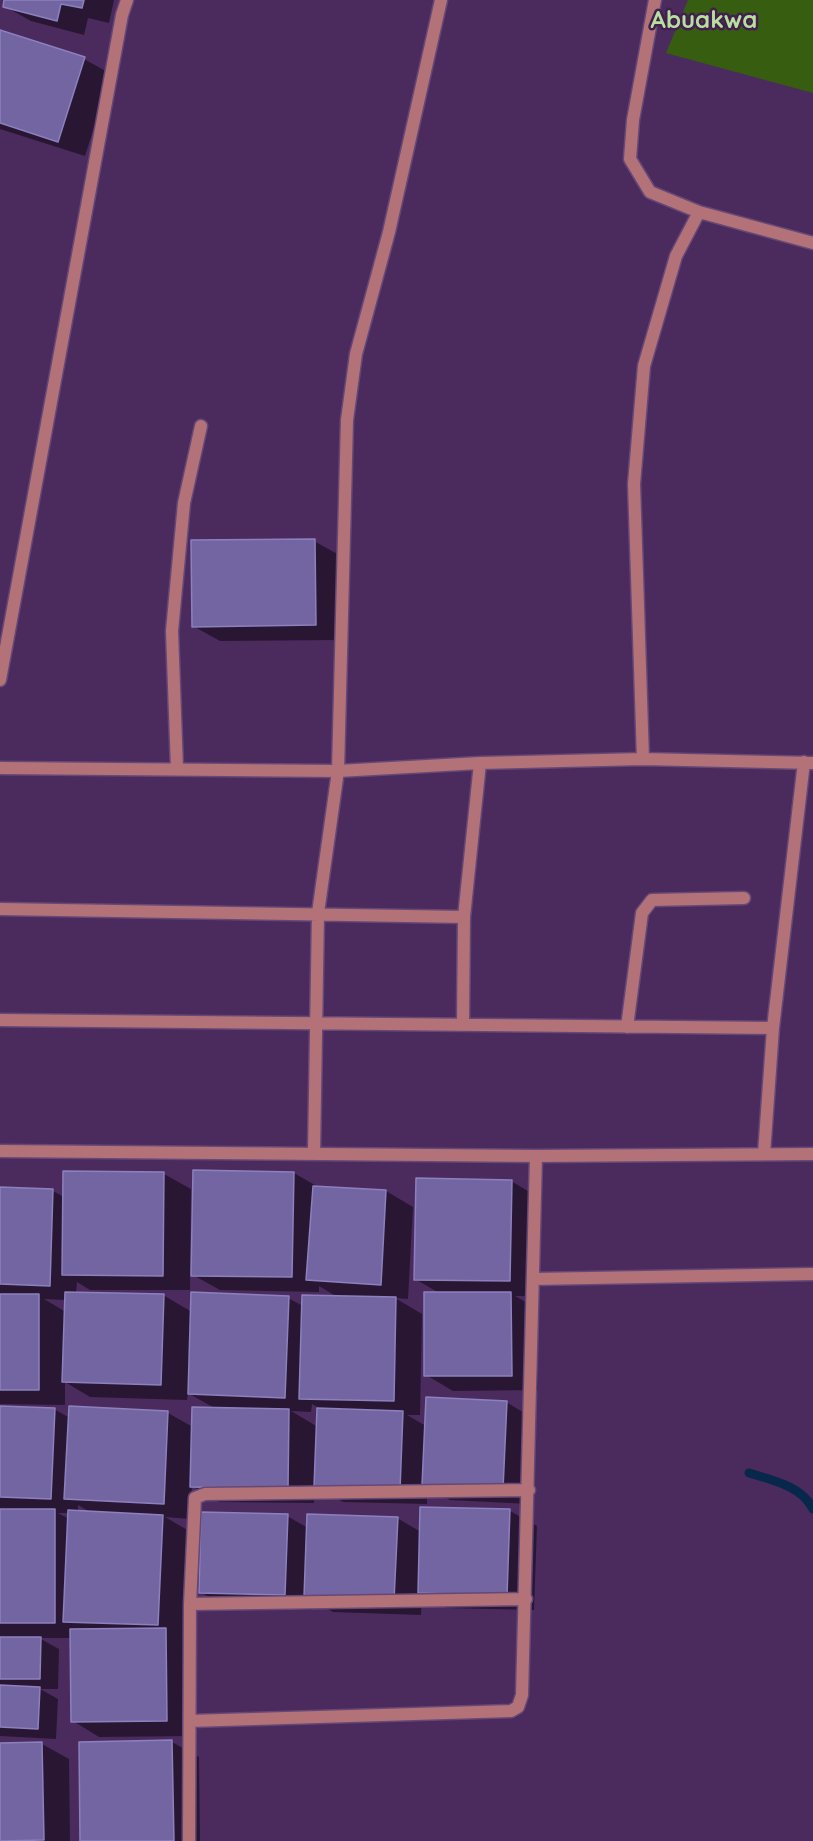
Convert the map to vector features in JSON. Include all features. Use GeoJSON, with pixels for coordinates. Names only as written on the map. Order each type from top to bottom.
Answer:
{"type":"FeatureCollection","features":[{"type":"Feature","properties":{"kind":"street"},"geometry":{"type":"LineString","coordinates":[[0,680],[122,15],[127,0]]}},
{"type":"Feature","properties":{"kind":"street"},"geometry":{"type":"LineString","coordinates":[[314,1153],[318,913],[338,771],[347,420],[356,354],[389,232],[441,0]]}},
{"type":"Feature","properties":{"kind":"street"},"geometry":{"type":"LineString","coordinates":[[655,0],[633,120],[630,159],[650,192],[699,212],[813,243]]}},
{"type":"Feature","properties":{"kind":"street"},"geometry":{"type":"LineString","coordinates":[[643,759],[634,484],[644,366],[676,256],[699,212]]}},
{"type":"Feature","properties":{"kind":"street"},"geometry":{"type":"LineString","coordinates":[[177,769],[172,631],[184,503],[201,426]]}},
{"type":"Feature","properties":{"kind":"street"},"geometry":{"type":"LineString","coordinates":[[0,768],[338,771],[480,763],[643,759],[808,763],[773,1028],[764,1154]]}},
{"type":"Feature","properties":{"kind":"street"},"geometry":{"type":"LineString","coordinates":[[463,1024],[464,917],[480,763]]}},
{"type":"Feature","properties":{"kind":"street"},"geometry":{"type":"LineString","coordinates":[[627,1026],[642,913],[652,900],[744,898]]}},
{"type":"Feature","properties":{"kind":"street"},"geometry":{"type":"LineString","coordinates":[[0,909],[464,917]]}},
{"type":"Feature","properties":{"kind":"street"},"geometry":{"type":"LineString","coordinates":[[0,1020],[773,1028]]}},
{"type":"Feature","properties":{"kind":"street"},"geometry":{"type":"LineString","coordinates":[[0,1150],[536,1156],[813,1154]]}},
{"type":"Feature","properties":{"kind":"street"},"geometry":{"type":"LineString","coordinates":[[189,1721],[511,1711],[522,1701],[536,1156]]}},
{"type":"Feature","properties":{"kind":"street"},"geometry":{"type":"LineString","coordinates":[[534,1279],[813,1274]]}},
{"type":"Feature","properties":{"kind":"street"},"geometry":{"type":"LineString","coordinates":[[189,1841],[192,1504],[198,1495],[529,1490]]}},
{"type":"Feature","properties":{"kind":"street"},"geometry":{"type":"LineString","coordinates":[[190,1604],[526,1599]]}},
{"type":"Feature","properties":{"kind":"green space"},"geometry":{"type":"Polygon","coordinates":[[[688,0],[813,0],[813,93],[666,53],[688,0]]]}},
{"type":"Feature","properties":{"kind":"building"},"geometry":{"type":"Polygon","coordinates":[[[4,0],[84,0],[82,8],[61,4],[57,21],[3,7],[4,0]]]}},
{"type":"Feature","properties":{"kind":"building"},"geometry":{"type":"Polygon","coordinates":[[[0,30],[85,57],[58,142],[0,123],[0,30]]]}},
{"type":"Feature","properties":{"kind":"building"},"geometry":{"type":"Polygon","coordinates":[[[315,539],[316,625],[192,627],[191,540],[315,539]]]}},
{"type":"Feature","properties":{"kind":"building"},"geometry":{"type":"Polygon","coordinates":[[[193,1170],[294,1172],[292,1277],[191,1276],[193,1170]]]}},
{"type":"Feature","properties":{"kind":"building"},"geometry":{"type":"Polygon","coordinates":[[[63,1171],[164,1172],[163,1276],[62,1275],[63,1171]]]}},
{"type":"Feature","properties":{"kind":"building"},"geometry":{"type":"Polygon","coordinates":[[[416,1178],[512,1180],[510,1281],[414,1280],[416,1178]]]}},
{"type":"Feature","properties":{"kind":"building"},"geometry":{"type":"Polygon","coordinates":[[[313,1186],[386,1190],[381,1285],[306,1280],[313,1186]]]}},
{"type":"Feature","properties":{"kind":"building"},"geometry":{"type":"Polygon","coordinates":[[[0,1187],[53,1189],[50,1286],[0,1284],[0,1187]]]}},
{"type":"Feature","properties":{"kind":"building"},"geometry":{"type":"Polygon","coordinates":[[[65,1292],[164,1294],[161,1385],[62,1382],[65,1292]]]}},
{"type":"Feature","properties":{"kind":"building"},"geometry":{"type":"Polygon","coordinates":[[[191,1292],[289,1296],[285,1398],[188,1394],[191,1292]]]}},
{"type":"Feature","properties":{"kind":"building"},"geometry":{"type":"Polygon","coordinates":[[[424,1292],[511,1292],[512,1376],[424,1376],[424,1292]]]}},
{"type":"Feature","properties":{"kind":"building"},"geometry":{"type":"Polygon","coordinates":[[[0,1294],[39,1294],[39,1390],[0,1390],[0,1294]]]}},
{"type":"Feature","properties":{"kind":"building"},"geometry":{"type":"Polygon","coordinates":[[[302,1295],[396,1297],[394,1401],[299,1399],[302,1295]]]}},
{"type":"Feature","properties":{"kind":"building"},"geometry":{"type":"Polygon","coordinates":[[[426,1397],[507,1401],[503,1489],[422,1485],[426,1397]]]}},
{"type":"Feature","properties":{"kind":"building"},"geometry":{"type":"Polygon","coordinates":[[[0,1406],[55,1408],[51,1499],[0,1497],[0,1406]]]}},
{"type":"Feature","properties":{"kind":"building"},"geometry":{"type":"Polygon","coordinates":[[[69,1406],[168,1411],[164,1504],[64,1499],[69,1406]]]}},
{"type":"Feature","properties":{"kind":"building"},"geometry":{"type":"Polygon","coordinates":[[[192,1407],[289,1409],[288,1489],[190,1487],[192,1407]]]}},
{"type":"Feature","properties":{"kind":"building"},"geometry":{"type":"Polygon","coordinates":[[[317,1408],[403,1411],[400,1490],[314,1487],[317,1408]]]}},
{"type":"Feature","properties":{"kind":"building"},"geometry":{"type":"Polygon","coordinates":[[[420,1507],[510,1509],[507,1596],[418,1593],[420,1507]]]}},
{"type":"Feature","properties":{"kind":"building"},"geometry":{"type":"Polygon","coordinates":[[[0,1509],[55,1509],[55,1623],[0,1623],[0,1509]]]}},
{"type":"Feature","properties":{"kind":"building"},"geometry":{"type":"Polygon","coordinates":[[[68,1510],[163,1515],[158,1625],[63,1622],[68,1510]]]}},
{"type":"Feature","properties":{"kind":"building"},"geometry":{"type":"Polygon","coordinates":[[[201,1512],[288,1514],[285,1595],[199,1593],[201,1512]]]}},
{"type":"Feature","properties":{"kind":"building"},"geometry":{"type":"Polygon","coordinates":[[[307,1514],[398,1517],[394,1600],[304,1597],[307,1514]]]}},
{"type":"Feature","properties":{"kind":"building"},"geometry":{"type":"Polygon","coordinates":[[[166,1628],[167,1721],[71,1722],[70,1629],[166,1628]]]}},
{"type":"Feature","properties":{"kind":"building"},"geometry":{"type":"Polygon","coordinates":[[[0,1637],[41,1637],[40,1679],[0,1679],[0,1637]]]}},
{"type":"Feature","properties":{"kind":"building"},"geometry":{"type":"Polygon","coordinates":[[[0,1685],[40,1687],[38,1729],[0,1727],[0,1685]]]}},
{"type":"Feature","properties":{"kind":"building"},"geometry":{"type":"Polygon","coordinates":[[[172,1740],[174,1841],[80,1841],[79,1742],[172,1740]]]}},
{"type":"Feature","properties":{"kind":"building"},"geometry":{"type":"Polygon","coordinates":[[[42,1742],[44,1840],[0,1841],[0,1743],[42,1742]]]}},
{"type":"Feature","properties":{"kind":"waterway"},"geometry":{"type":"LineString","coordinates":[[749,1473],[794,1489],[808,1501],[813,1509]]}},
{"type":"Feature","properties":{"kind":"district","name":"Abuakwa"},"geometry":{"type":"Point","coordinates":[704,21]}}]}
